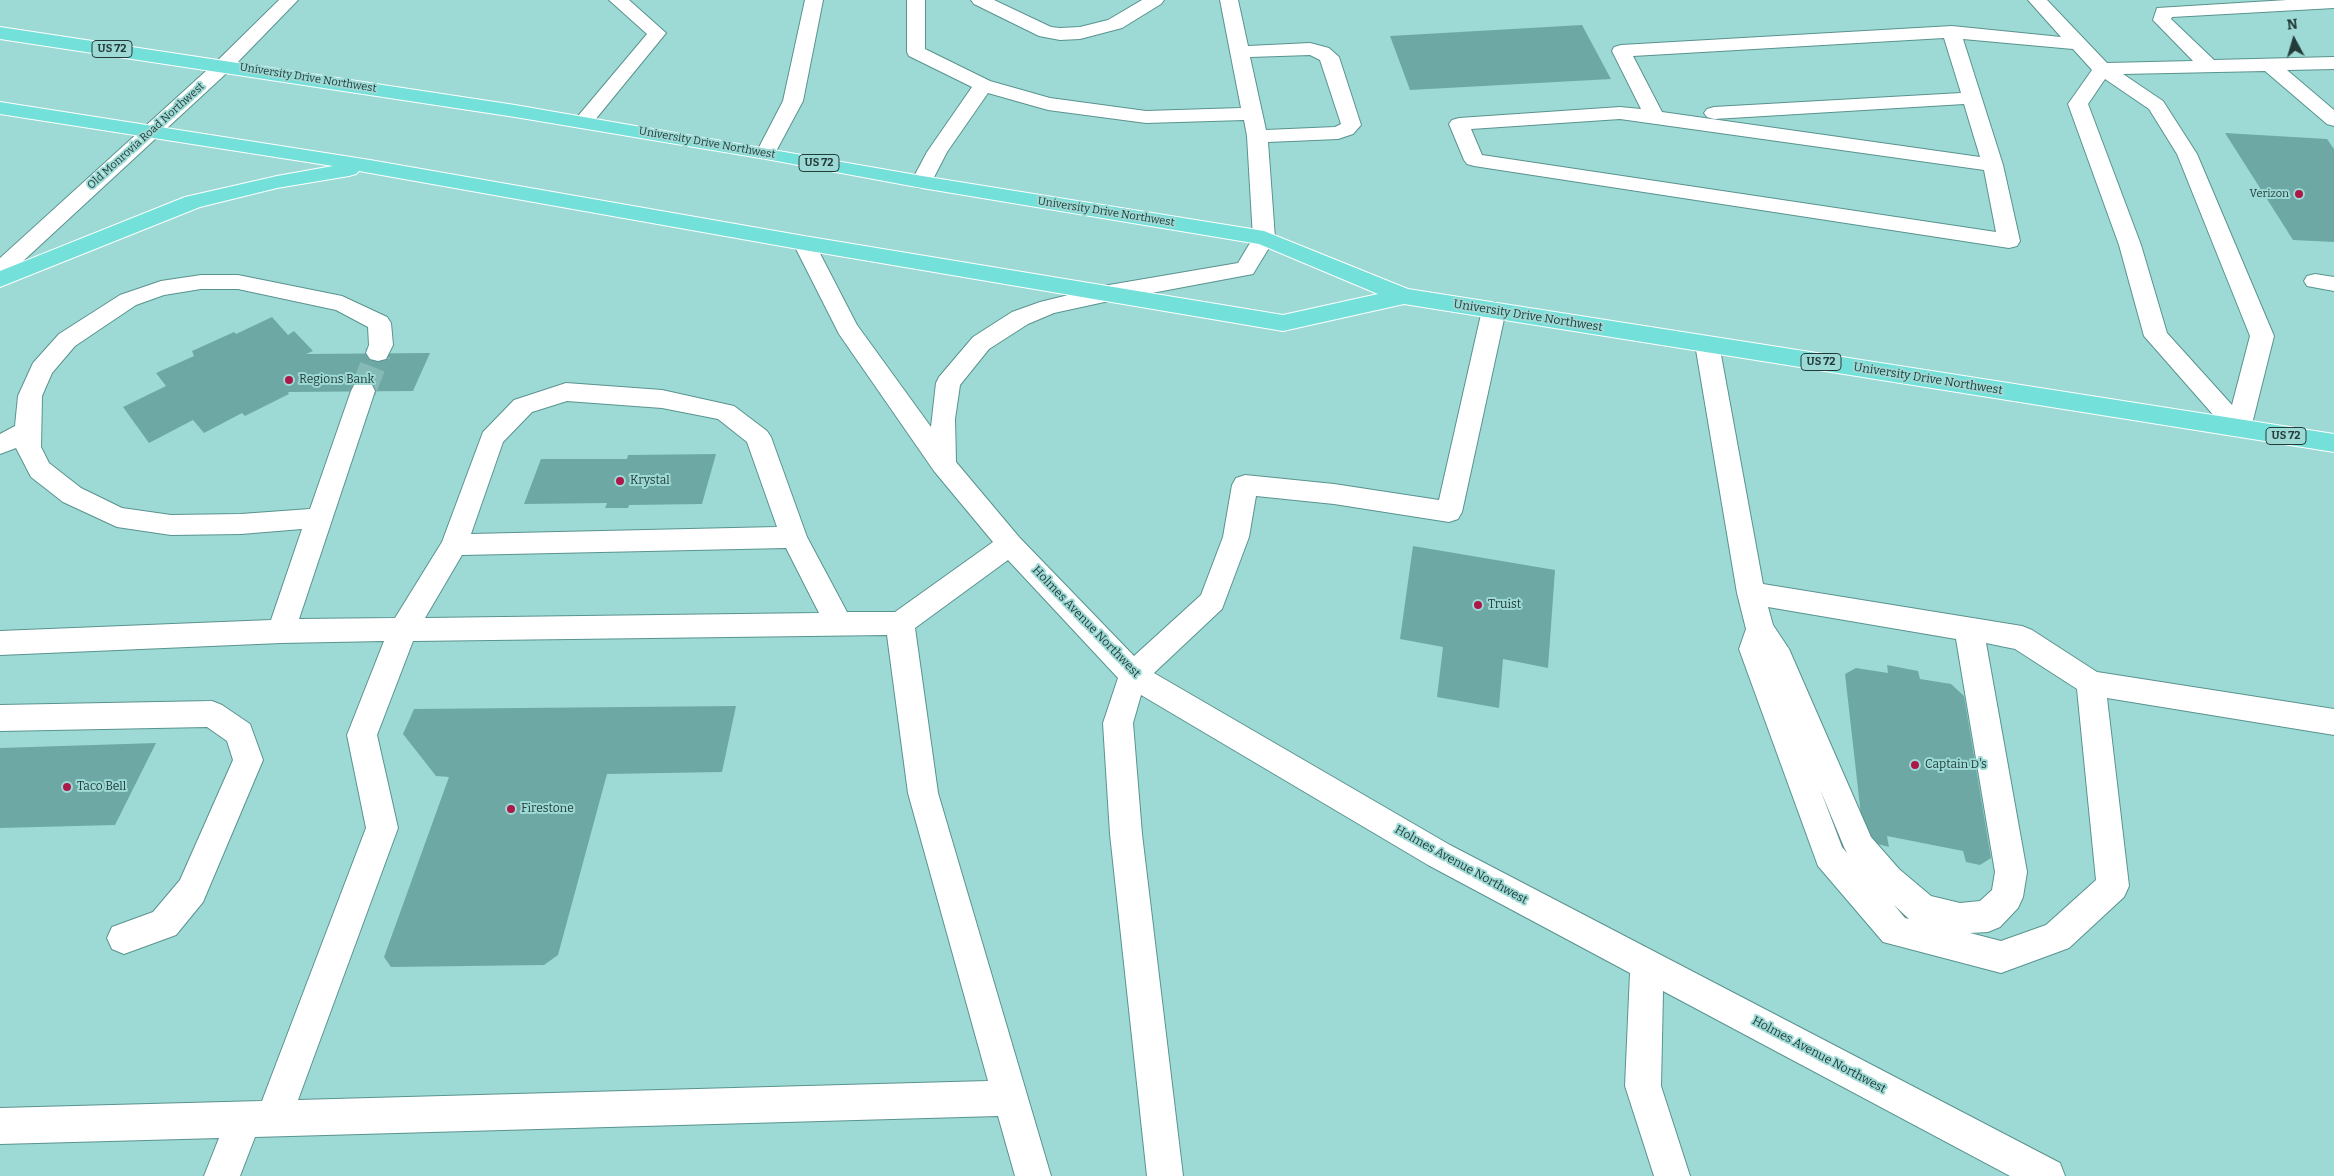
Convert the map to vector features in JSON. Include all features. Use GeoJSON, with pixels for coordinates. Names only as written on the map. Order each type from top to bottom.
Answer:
{"type":"FeatureCollection","features":[{"type":"Feature","properties":{"kind":"highway","name":"University Drive Northwest"},"geometry":{"type":"LineString","coordinates":[[0,32],[224,65],[583,122],[922,182],[1264,238],[1404,296],[2334,444]]}},
{"type":"Feature","properties":{"kind":"highway","name":"University Drive Northwest"},"geometry":{"type":"LineString","coordinates":[[0,108],[370,166],[804,243],[1283,323],[1404,296]]}},
{"type":"Feature","properties":{"kind":"highway"},"geometry":{"type":"LineString","coordinates":[[0,280],[107,235],[193,202],[277,182],[370,166]]}},
{"type":"Feature","properties":{"kind":"street","name":"Old Monrovia Road Northwest"},"geometry":{"type":"LineString","coordinates":[[0,270],[224,65],[289,0]]}},
{"type":"Feature","properties":{"kind":"street"},"geometry":{"type":"LineString","coordinates":[[583,122],[657,33],[618,0]]}},
{"type":"Feature","properties":{"kind":"street"},"geometry":{"type":"LineString","coordinates":[[766,153],[793,101],[814,0]]}},
{"type":"Feature","properties":{"kind":"street"},"geometry":{"type":"LineString","coordinates":[[916,0],[916,52],[983,85],[1048,104],[1146,117],[1252,114]]}},
{"type":"Feature","properties":{"kind":"street"},"geometry":{"type":"LineString","coordinates":[[980,0],[1046,32],[1060,34],[1080,33],[1115,24],[1155,0]]}},
{"type":"Feature","properties":{"kind":"street"},"geometry":{"type":"LineString","coordinates":[[943,464],[943,420],[948,383],[981,343],[1020,318],[1048,307],[1109,293],[1245,269],[1264,238],[1257,136],[1229,0]]}},
{"type":"Feature","properties":{"kind":"street"},"geometry":{"type":"LineString","coordinates":[[2037,0],[2102,70],[2156,105],[2187,154],[2262,336],[2239,428]]}},
{"type":"Feature","properties":{"kind":"street"},"geometry":{"type":"LineString","coordinates":[[2209,66],[2162,20],[2163,12],[2334,3]]}},
{"type":"Feature","properties":{"kind":"street"},"geometry":{"type":"LineString","coordinates":[[1655,117],[1621,51],[1952,32],[2078,44]]}},
{"type":"Feature","properties":{"kind":"street"},"geometry":{"type":"LineString","coordinates":[[1952,32],[1994,166],[2009,241],[1474,160],[1459,124],[1620,113],[1994,166]]}},
{"type":"Feature","properties":{"kind":"street"},"geometry":{"type":"LineString","coordinates":[[1239,52],[1310,49],[1322,52],[1329,57],[1352,124],[1346,130],[1338,132],[1257,136]]}},
{"type":"Feature","properties":{"kind":"street"},"geometry":{"type":"LineString","coordinates":[[2102,70],[2334,63]]}},
{"type":"Feature","properties":{"kind":"street"},"geometry":{"type":"LineString","coordinates":[[2270,65],[2334,120]]}},
{"type":"Feature","properties":{"kind":"street"},"geometry":{"type":"LineString","coordinates":[[2102,70],[2078,104],[2130,245],[2156,336],[2239,428]]}},
{"type":"Feature","properties":{"kind":"street"},"geometry":{"type":"LineString","coordinates":[[922,182],[938,152],[983,85]]}},
{"type":"Feature","properties":{"kind":"street"},"geometry":{"type":"LineString","coordinates":[[1655,117],[1974,98]]}},
{"type":"Feature","properties":{"kind":"street","name":"Holmes Avenue Northwest"},"geometry":{"type":"LineString","coordinates":[[804,243],[847,328],[943,464],[1010,544],[1133,675],[1439,855],[2048,1176]]}},
{"type":"Feature","properties":{"kind":"street"},"geometry":{"type":"LineString","coordinates":[[320,518],[241,524],[171,525],[117,517],[72,495],[40,470],[28,447],[27,431],[30,396],[41,369],[67,340],[96,319],[128,300],[161,288],[201,282],[238,282],[342,304],[379,323],[381,345],[378,353]]}},
{"type":"Feature","properties":{"kind":"street"},"geometry":{"type":"LineString","coordinates":[[1165,1176],[1126,834],[1118,723],[1133,675],[1212,601],[1236,537],[1245,485],[1334,494],[1449,512],[1494,310]]}},
{"type":"Feature","properties":{"kind":"street"},"geometry":{"type":"LineString","coordinates":[[1707,344],[1750,593],[1760,629],[1775,649],[1860,847],[1888,880],[1922,908],[1960,919],[1988,916],[2007,897],[2010,872],[1969,630]]}},
{"type":"Feature","properties":{"kind":"street"},"geometry":{"type":"LineString","coordinates":[[281,631],[363,392]]}},
{"type":"Feature","properties":{"kind":"street"},"geometry":{"type":"LineString","coordinates":[[222,1176],[258,1119],[382,828],[362,735],[403,629],[454,545],[492,438],[524,406],[566,392],[662,399],[725,412],[758,437],[794,537],[838,624]]}},
{"type":"Feature","properties":{"kind":"street"},"geometry":{"type":"LineString","coordinates":[[0,445],[27,431]]}},
{"type":"Feature","properties":{"kind":"street"},"geometry":{"type":"LineString","coordinates":[[454,545],[794,537]]}},
{"type":"Feature","properties":{"kind":"street"},"geometry":{"type":"LineString","coordinates":[[0,643],[281,631],[900,623],[1010,544]]}},
{"type":"Feature","properties":{"kind":"street"},"geometry":{"type":"LineString","coordinates":[[1750,593],[2022,638],[2091,684],[2334,722]]}},
{"type":"Feature","properties":{"kind":"street"},"geometry":{"type":"LineString","coordinates":[[900,623],[923,793],[1033,1176]]}},
{"type":"Feature","properties":{"kind":"street"},"geometry":{"type":"LineString","coordinates":[[1760,629],[1753,649],[1830,856],[1895,931],[2001,957],[2058,937],[2113,886],[2091,684]]}},
{"type":"Feature","properties":{"kind":"street"},"geometry":{"type":"LineString","coordinates":[[0,718],[212,714],[239,733],[248,760],[192,891],[164,924],[124,938]]}},
{"type":"Feature","properties":{"kind":"street"},"geometry":{"type":"LineString","coordinates":[[1647,964],[1643,1086],[1672,1176]]}},
{"type":"Feature","properties":{"kind":"street"},"geometry":{"type":"LineString","coordinates":[[0,1126],[1011,1098]]}},
{"type":"Feature","properties":{"kind":"building"},"geometry":{"type":"Polygon","coordinates":[[[1582,25],[1611,79],[1410,90],[1390,36],[1582,25]]]}},
{"type":"Feature","properties":{"kind":"building","name":"Verizon"},"geometry":{"type":"Polygon","coordinates":[[[2225,133],[2327,139],[2334,149],[2334,242],[2293,240],[2225,133]]]}},
{"type":"Feature","properties":{"kind":"building","name":"Regions Bank"},"geometry":{"type":"Polygon","coordinates":[[[272,317],[288,335],[294,331],[313,351],[306,354],[430,353],[413,391],[288,392],[289,394],[245,416],[242,413],[204,433],[193,420],[149,443],[123,407],[166,386],[156,373],[194,356],[192,351],[234,332],[236,334],[272,317]]]}},
{"type":"Feature","properties":{"kind":"building","name":"Krystal"},"geometry":{"type":"Polygon","coordinates":[[[716,454],[702,504],[629,505],[628,508],[605,508],[607,503],[524,504],[541,459],[627,459],[628,455],[716,454]]]}},
{"type":"Feature","properties":{"kind":"building","name":"Truist"},"geometry":{"type":"Polygon","coordinates":[[[1413,546],[1555,570],[1548,668],[1503,659],[1499,708],[1437,697],[1443,647],[1400,639],[1413,546]]]}},
{"type":"Feature","properties":{"kind":"building","name":"Captain D's"},"geometry":{"type":"Polygon","coordinates":[[[1887,665],[1918,671],[1920,679],[1951,684],[1964,696],[1991,858],[1980,865],[1966,862],[1963,851],[1887,836],[1889,847],[1874,843],[1863,833],[1845,674],[1856,668],[1888,673],[1887,665]]]}},
{"type":"Feature","properties":{"kind":"building"},"geometry":{"type":"Polygon","coordinates":[[[736,706],[722,772],[607,774],[558,955],[544,965],[391,967],[384,957],[449,777],[436,776],[403,734],[414,709],[736,706]]]}},
{"type":"Feature","properties":{"kind":"building","name":"Taco Bell"},"geometry":{"type":"Polygon","coordinates":[[[156,743],[115,825],[0,828],[0,748],[156,743]]]}},
{"type":"Feature","properties":{"kind":"tunnel"},"geometry":{"type":"LineString","coordinates":[[363,391],[378,353]]}},
{"type":"Feature","properties":{"kind":"place","name":"Verizon"},"geometry":{"type":"Point","coordinates":[2299,194]}},
{"type":"Feature","properties":{"kind":"place","name":"Regions Bank"},"geometry":{"type":"Point","coordinates":[289,380]}},
{"type":"Feature","properties":{"kind":"place","name":"Krystal"},"geometry":{"type":"Point","coordinates":[620,481]}},
{"type":"Feature","properties":{"kind":"place","name":"Truist"},"geometry":{"type":"Point","coordinates":[1478,605]}},
{"type":"Feature","properties":{"kind":"place","name":"Captain D's"},"geometry":{"type":"Point","coordinates":[1915,765]}},
{"type":"Feature","properties":{"kind":"place","name":"Taco Bell"},"geometry":{"type":"Point","coordinates":[67,787]}},
{"type":"Feature","properties":{"kind":"place","name":"Firestone"},"geometry":{"type":"Point","coordinates":[511,809]}}]}
